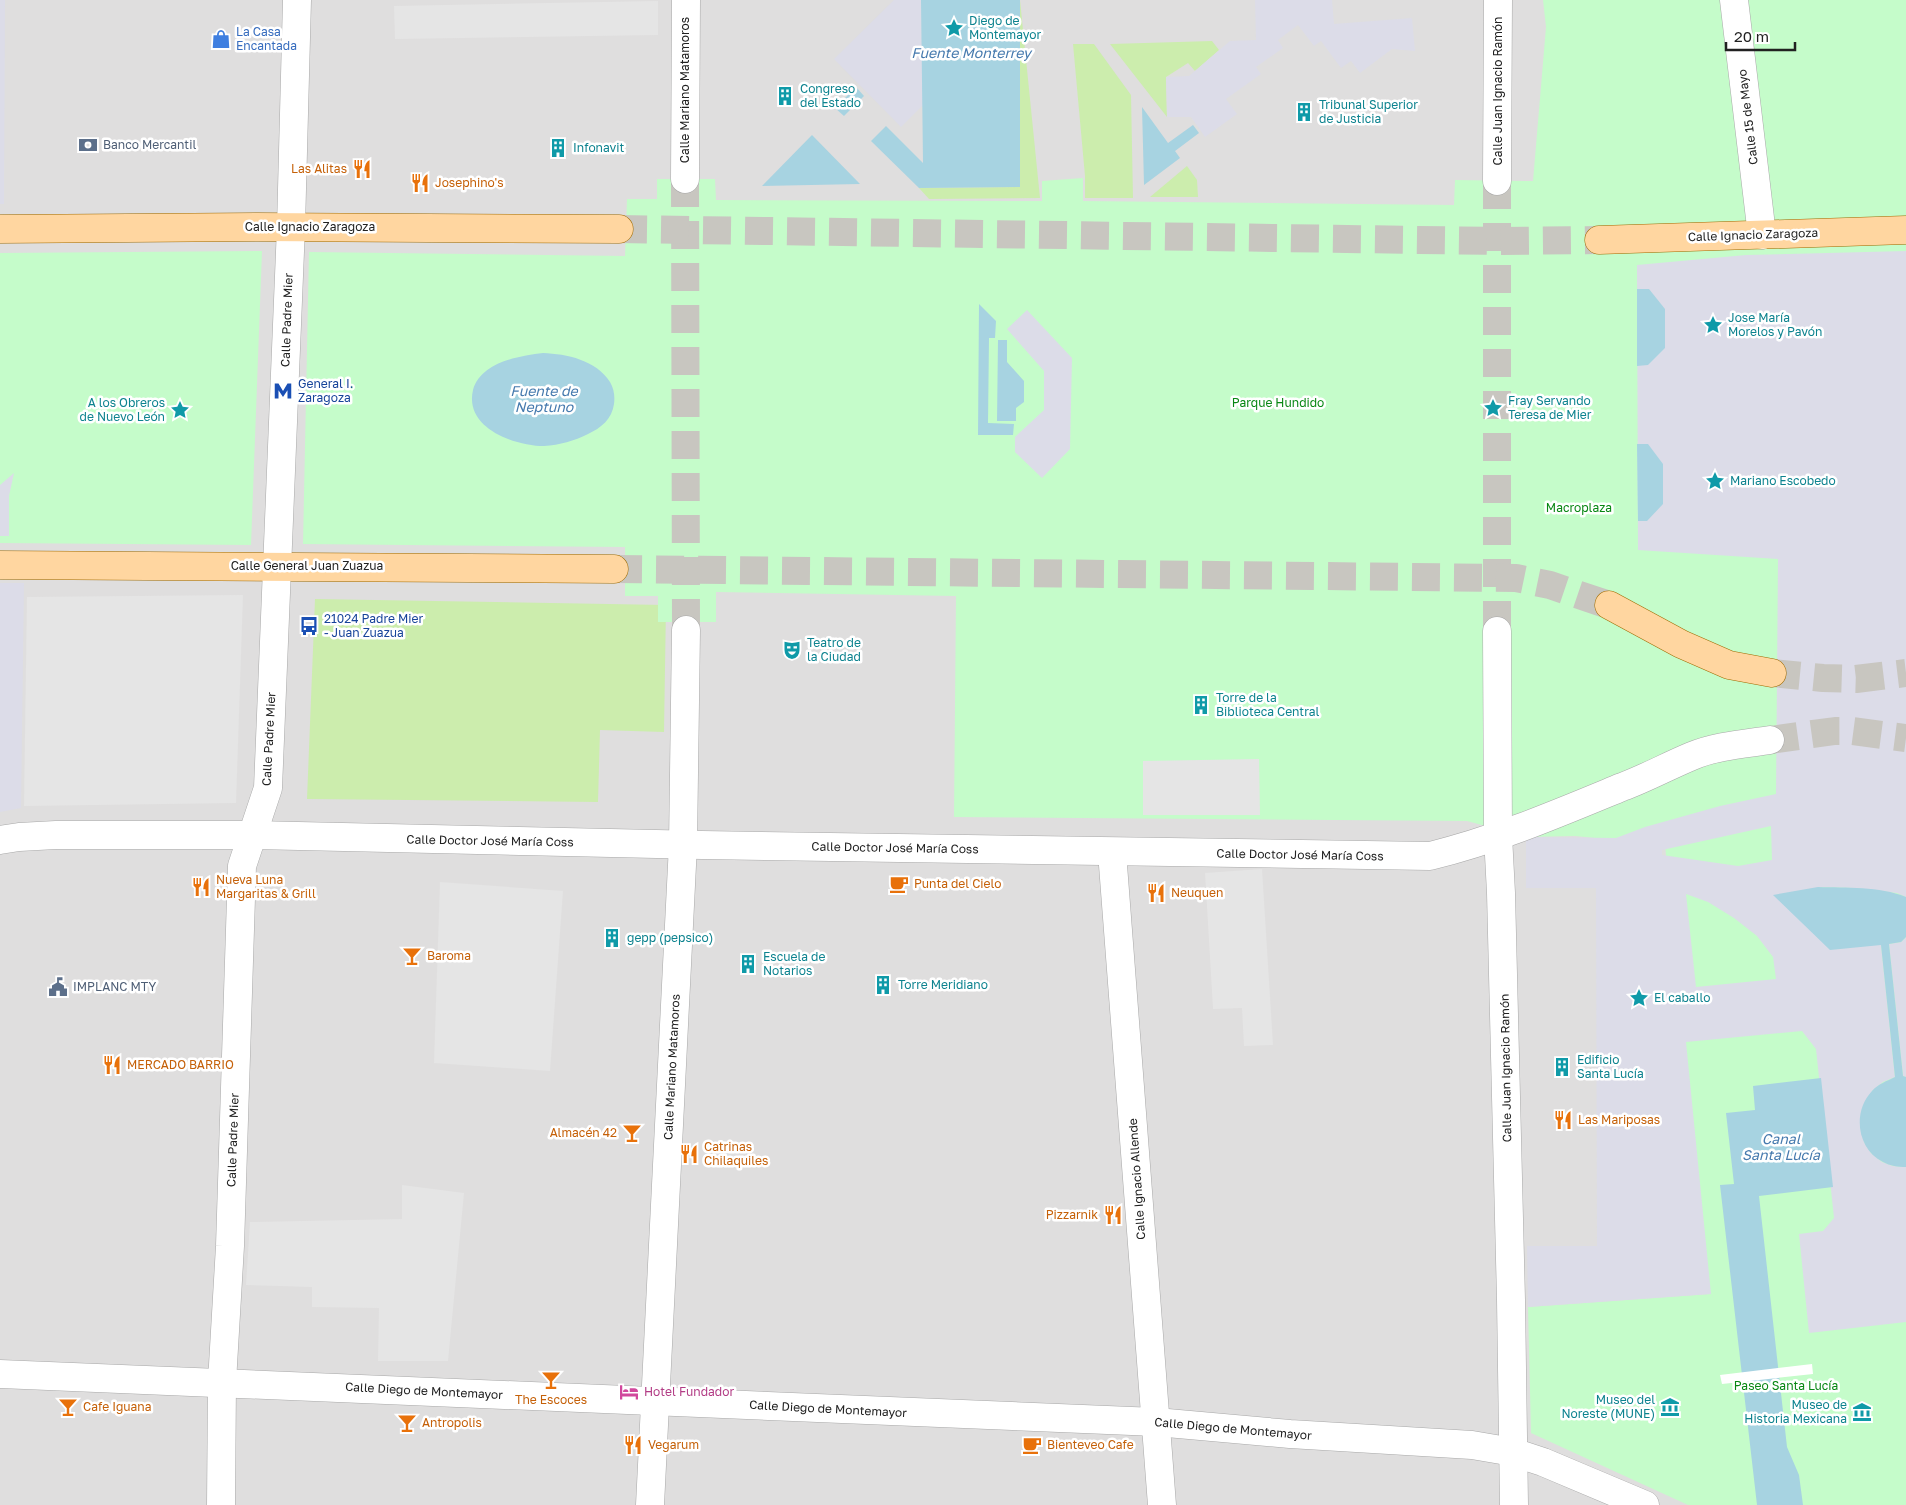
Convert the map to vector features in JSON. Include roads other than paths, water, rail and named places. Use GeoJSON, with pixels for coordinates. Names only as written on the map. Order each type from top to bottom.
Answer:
{"type":"FeatureCollection","features":[{"type":"Feature","properties":{"kind":"main road","name":"Calle Ignacio Zaragoza"},"geometry":{"type":"LineString","coordinates":[[0,229],[291,227],[619,229]]}},
{"type":"Feature","properties":{"kind":"main road","name":"Calle Ignacio Zaragoza"},"geometry":{"type":"LineString","coordinates":[[1599,240],[1906,230]]}},
{"type":"Feature","properties":{"kind":"main road","name":"Calle General Juan Zuazua"},"geometry":{"type":"LineString","coordinates":[[0,565],[614,569]]}},
{"type":"Feature","properties":{"kind":"main road"},"geometry":{"type":"LineString","coordinates":[[1609,605],[1681,644],[1729,665],[1772,673]]}},
{"type":"Feature","properties":{"kind":"street","name":"Calle Padre Mier"},"geometry":{"type":"LineString","coordinates":[[220,1505],[222,1382],[230,1246],[242,866],[268,788],[291,227],[297,0]]}},
{"type":"Feature","properties":{"kind":"street","name":"Calle Mariano Matamoros"},"geometry":{"type":"LineString","coordinates":[[685,179],[686,0]]}},
{"type":"Feature","properties":{"kind":"street","name":"Calle Juan Ignacio Ramón"},"geometry":{"type":"LineString","coordinates":[[1497,181],[1498,0]]}},
{"type":"Feature","properties":{"kind":"street","name":"Calle 15 de Mayo"},"geometry":{"type":"LineString","coordinates":[[1734,0],[1762,235]]}},
{"type":"Feature","properties":{"kind":"street","name":"Calle Mariano Matamoros"},"geometry":{"type":"LineString","coordinates":[[650,1505],[683,845],[686,630]]}},
{"type":"Feature","properties":{"kind":"street","name":"Calle Juan Ignacio Ramón"},"geometry":{"type":"LineString","coordinates":[[1497,631],[1498,836],[1510,1241],[1514,1505]]}},
{"type":"Feature","properties":{"kind":"street","name":"Calle Doctor José María Coss"},"geometry":{"type":"LineString","coordinates":[[0,840],[56,835],[253,835],[683,845],[1430,856],[1461,849],[1498,836],[1624,786],[1693,756],[1728,746],[1770,740]]}},
{"type":"Feature","properties":{"kind":"street","name":"Calle Ignacio Allende"},"geometry":{"type":"LineString","coordinates":[[1112,852],[1162,1505]]}},
{"type":"Feature","properties":{"kind":"street","name":"Calle Diego de Montemayor"},"geometry":{"type":"LineString","coordinates":[[0,1374],[1156,1422],[1290,1434],[1472,1444],[1513,1452],[1543,1462],[1645,1505]]}},
{"type":"Feature","properties":{"kind":"water","name":"Fuente Monterrey"},"geometry":{"type":"Polygon","coordinates":[[[921,0],[1020,0],[1020,187],[919,188],[871,141],[886,126],[923,163],[921,0]]]}},
{"type":"Feature","properties":{"kind":"water"},"geometry":{"type":"Polygon","coordinates":[[[856,87],[864,96],[844,116],[835,108],[856,87]]]}},
{"type":"Feature","properties":{"kind":"water"},"geometry":{"type":"Polygon","coordinates":[[[1142,107],[1168,143],[1193,125],[1199,133],[1175,151],[1180,158],[1144,185],[1142,107]]]}},
{"type":"Feature","properties":{"kind":"water"},"geometry":{"type":"Polygon","coordinates":[[[812,135],[860,184],[762,186],[812,135]]]}},
{"type":"Feature","properties":{"kind":"water"},"geometry":{"type":"Polygon","coordinates":[[[1637,289],[1649,289],[1665,309],[1665,348],[1648,365],[1637,366],[1637,289]]]}},
{"type":"Feature","properties":{"kind":"water"},"geometry":{"type":"Polygon","coordinates":[[[979,304],[996,321],[995,338],[989,338],[988,423],[1014,424],[1013,435],[978,435],[979,304]]]}},
{"type":"Feature","properties":{"kind":"water"},"geometry":{"type":"Polygon","coordinates":[[[998,340],[1007,340],[1007,362],[1024,381],[1024,402],[1016,408],[1016,421],[997,421],[998,340]]]}},
{"type":"Feature","properties":{"kind":"water","name":"Fuente de Neptuno"},"geometry":{"type":"Polygon","coordinates":[[[543,353],[562,355],[589,363],[604,374],[610,382],[614,393],[613,409],[608,419],[593,432],[572,441],[556,445],[532,445],[519,443],[494,432],[476,415],[472,403],[473,390],[477,380],[484,373],[502,362],[543,353]]]}},
{"type":"Feature","properties":{"kind":"water"},"geometry":{"type":"Polygon","coordinates":[[[1637,444],[1648,444],[1663,464],[1663,504],[1647,521],[1638,521],[1637,444]]]}},
{"type":"Feature","properties":{"kind":"water"},"geometry":{"type":"Polygon","coordinates":[[[1818,887],[1874,889],[1906,897],[1906,937],[1901,942],[1889,944],[1903,1076],[1906,1077],[1906,1167],[1888,1164],[1874,1156],[1863,1139],[1860,1130],[1862,1109],[1866,1100],[1877,1086],[1895,1077],[1881,945],[1830,950],[1773,895],[1818,887]]]}},
{"type":"Feature","properties":{"kind":"water","name":"Canal Santa Lucía"},"geometry":{"type":"Polygon","coordinates":[[[1821,1078],[1833,1187],[1759,1196],[1787,1447],[1799,1475],[1803,1505],[1757,1505],[1720,1185],[1734,1184],[1726,1113],[1755,1110],[1753,1086],[1821,1078]]]}},
{"type":"Feature","properties":{"kind":"tunnel"},"geometry":{"type":"LineString","coordinates":[[685,179],[686,630]]}},
{"type":"Feature","properties":{"kind":"tunnel"},"geometry":{"type":"LineString","coordinates":[[1497,181],[1497,631]]}},
{"type":"Feature","properties":{"kind":"tunnel"},"geometry":{"type":"LineString","coordinates":[[619,229],[1497,241],[1599,240]]}},
{"type":"Feature","properties":{"kind":"tunnel"},"geometry":{"type":"LineString","coordinates":[[614,569],[1516,578],[1550,585],[1609,605]]}},
{"type":"Feature","properties":{"kind":"tunnel"},"geometry":{"type":"LineString","coordinates":[[1772,673],[1856,679],[1906,673]]}},
{"type":"Feature","properties":{"kind":"tunnel"},"geometry":{"type":"LineString","coordinates":[[1770,740],[1835,731],[1852,731],[1906,738]]}},
{"type":"Feature","properties":{"kind":"place","name":"Diego de Montemayor"},"geometry":{"type":"Point","coordinates":[954,28]}},
{"type":"Feature","properties":{"kind":"place","name":"La Casa Encantada"},"geometry":{"type":"Point","coordinates":[221,39]}},
{"type":"Feature","properties":{"kind":"place","name":"Congreso del Estado"},"geometry":{"type":"Point","coordinates":[785,96]}},
{"type":"Feature","properties":{"kind":"place","name":"Tribunal Superior de Justicia"},"geometry":{"type":"Point","coordinates":[1304,112]}},
{"type":"Feature","properties":{"kind":"place","name":"Banco Mercantil"},"geometry":{"type":"Point","coordinates":[88,145]}},
{"type":"Feature","properties":{"kind":"place","name":"Infonavit"},"geometry":{"type":"Point","coordinates":[558,148]}},
{"type":"Feature","properties":{"kind":"place","name":"Las Alitas"},"geometry":{"type":"Point","coordinates":[362,169]}},
{"type":"Feature","properties":{"kind":"place","name":"Josephino's"},"geometry":{"type":"Point","coordinates":[420,183]}},
{"type":"Feature","properties":{"kind":"place","name":"Jose María Morelos y Pavón"},"geometry":{"type":"Point","coordinates":[1713,325]}},
{"type":"Feature","properties":{"kind":"place","name":"General I. Zaragoza"},"geometry":{"type":"Point","coordinates":[283,391]}},
{"type":"Feature","properties":{"kind":"place","name":"Fray Servando Teresa de Mier"},"geometry":{"type":"Point","coordinates":[1493,408]}},
{"type":"Feature","properties":{"kind":"place","name":"A los Obreros de Nuevo León"},"geometry":{"type":"Point","coordinates":[180,410]}},
{"type":"Feature","properties":{"kind":"place","name":"Mariano Escobedo"},"geometry":{"type":"Point","coordinates":[1715,481]}},
{"type":"Feature","properties":{"kind":"place","name":"21024 Padre Mier - Juan Zuazua"},"geometry":{"type":"Point","coordinates":[309,626]}},
{"type":"Feature","properties":{"kind":"place","name":"Teatro de la Ciudad"},"geometry":{"type":"Point","coordinates":[792,650]}},
{"type":"Feature","properties":{"kind":"place","name":"Torre de la Biblioteca Central"},"geometry":{"type":"Point","coordinates":[1201,705]}},
{"type":"Feature","properties":{"kind":"place","name":"Punta del Cielo"},"geometry":{"type":"Point","coordinates":[899,884]}},
{"type":"Feature","properties":{"kind":"place","name":"Nueva Luna Margaritas & Grill"},"geometry":{"type":"Point","coordinates":[201,887]}},
{"type":"Feature","properties":{"kind":"place","name":"Neuquen"},"geometry":{"type":"Point","coordinates":[1156,893]}},
{"type":"Feature","properties":{"kind":"place","name":"gepp (pepsico)"},"geometry":{"type":"Point","coordinates":[612,938]}},
{"type":"Feature","properties":{"kind":"place","name":"Baroma"},"geometry":{"type":"Point","coordinates":[412,956]}},
{"type":"Feature","properties":{"kind":"place","name":"Escuela de Notarios"},"geometry":{"type":"Point","coordinates":[748,964]}},
{"type":"Feature","properties":{"kind":"place","name":"Torre Meridiano"},"geometry":{"type":"Point","coordinates":[883,985]}},
{"type":"Feature","properties":{"kind":"place","name":"IMPLANC MTY"},"geometry":{"type":"Point","coordinates":[58,987]}},
{"type":"Feature","properties":{"kind":"place","name":"El caballo"},"geometry":{"type":"Point","coordinates":[1639,998]}},
{"type":"Feature","properties":{"kind":"place","name":"MERCADO BARRIO"},"geometry":{"type":"Point","coordinates":[112,1065]}},
{"type":"Feature","properties":{"kind":"place","name":"Edificio Santa Lucía"},"geometry":{"type":"Point","coordinates":[1562,1067]}},
{"type":"Feature","properties":{"kind":"place","name":"Las Mariposas"},"geometry":{"type":"Point","coordinates":[1563,1120]}},
{"type":"Feature","properties":{"kind":"place","name":"Almacén 42"},"geometry":{"type":"Point","coordinates":[632,1133]}},
{"type":"Feature","properties":{"kind":"place","name":"Catrinas Chilaquiles"},"geometry":{"type":"Point","coordinates":[689,1154]}},
{"type":"Feature","properties":{"kind":"place","name":"Pizzarnik"},"geometry":{"type":"Point","coordinates":[1113,1215]}},
{"type":"Feature","properties":{"kind":"place","name":"The Escoces"},"geometry":{"type":"Point","coordinates":[551,1380]}},
{"type":"Feature","properties":{"kind":"place","name":"Hotel Fundador"},"geometry":{"type":"Point","coordinates":[629,1392]}},
{"type":"Feature","properties":{"kind":"place","name":"Cafe Iguana"},"geometry":{"type":"Point","coordinates":[68,1407]}},
{"type":"Feature","properties":{"kind":"place","name":"Museo del Noreste (MUNE)"},"geometry":{"type":"Point","coordinates":[1670,1407]}},
{"type":"Feature","properties":{"kind":"place","name":"Museo de Historia Mexicana"},"geometry":{"type":"Point","coordinates":[1862,1412]}},
{"type":"Feature","properties":{"kind":"place","name":"Antropolis"},"geometry":{"type":"Point","coordinates":[407,1423]}},
{"type":"Feature","properties":{"kind":"place","name":"Vegarum"},"geometry":{"type":"Point","coordinates":[633,1445]}},
{"type":"Feature","properties":{"kind":"place","name":"Bienteveo Cafe"},"geometry":{"type":"Point","coordinates":[1032,1445]}},
{"type":"Feature","properties":{"kind":"park label","name":"Parque Hundido"},"geometry":{"type":"Point","coordinates":[1278,403]}},
{"type":"Feature","properties":{"kind":"park label","name":"Macroplaza"},"geometry":{"type":"Point","coordinates":[1579,508]}},
{"type":"Feature","properties":{"kind":"park label","name":"Paseo Santa Lucía"},"geometry":{"type":"Point","coordinates":[1786,1386]}}]}
